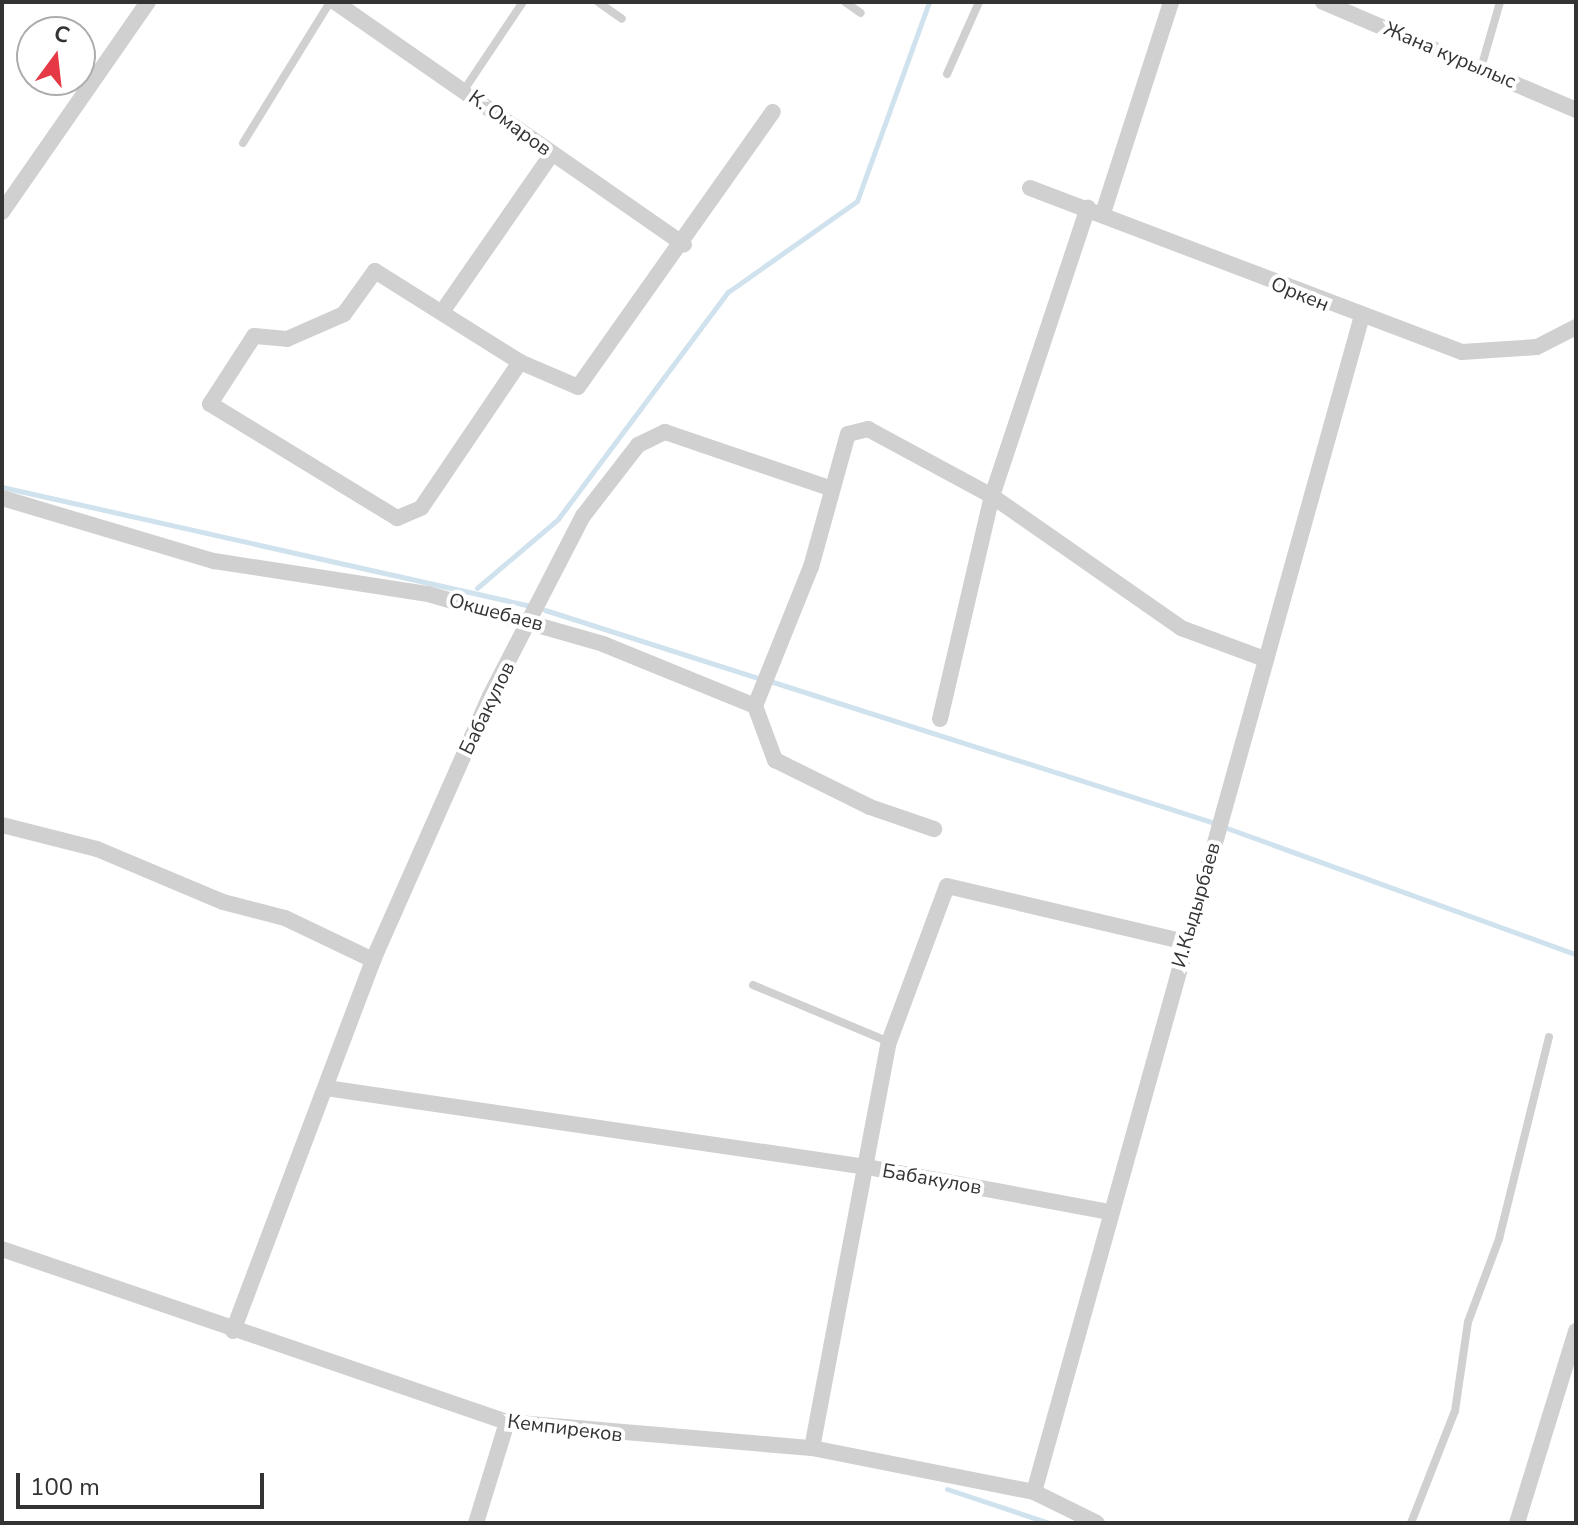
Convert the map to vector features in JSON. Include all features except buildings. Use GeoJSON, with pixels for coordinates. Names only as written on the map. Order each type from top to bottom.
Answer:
{"type":"FeatureCollection","features":[{"type":"Feature","properties":{"kind":"street"},"geometry":{"type":"LineString","coordinates":[[2,212],[148,2]]}},
{"type":"Feature","properties":{"kind":"street","name":"К. Омаров"},"geometry":{"type":"LineString","coordinates":[[332,2],[464,90],[684,245]]}},
{"type":"Feature","properties":{"kind":"street"},"geometry":{"type":"LineString","coordinates":[[940,719],[992,496],[1171,2]]}},
{"type":"Feature","properties":{"kind":"street","name":"Жана курылыс"},"geometry":{"type":"LineString","coordinates":[[1323,2],[1576,110]]}},
{"type":"Feature","properties":{"kind":"street"},"geometry":{"type":"LineString","coordinates":[[520,362],[421,508],[397,518],[210,404],[254,336],[287,339],[344,314],[375,271],[520,362],[578,387],[684,245],[773,112]]}},
{"type":"Feature","properties":{"kind":"street"},"geometry":{"type":"LineString","coordinates":[[442,312],[552,154]]}},
{"type":"Feature","properties":{"kind":"street","name":"Оркен"},"geometry":{"type":"LineString","coordinates":[[1030,188],[1096,210],[1361,319],[1462,352],[1492,353],[1537,347],[1576,327]]}},
{"type":"Feature","properties":{"kind":"street","name":"И.Кыдырбаев"},"geometry":{"type":"LineString","coordinates":[[1034,1492],[1361,319]]}},
{"type":"Feature","properties":{"kind":"street"},"geometry":{"type":"LineString","coordinates":[[934,829],[870,807],[775,760],[755,706],[811,567],[848,434],[868,429],[992,496],[1181,628],[1265,659]]}},
{"type":"Feature","properties":{"kind":"street","name":"Бабакулов"},"geometry":{"type":"LineString","coordinates":[[233,1331],[373,960],[583,516],[638,445],[665,432],[832,489]]}},
{"type":"Feature","properties":{"kind":"street","name":"Окшебаев"},"geometry":{"type":"LineString","coordinates":[[2,498],[214,561],[428,594],[532,620],[755,706]]}},
{"type":"Feature","properties":{"kind":"street"},"geometry":{"type":"LineString","coordinates":[[2,825],[97,849],[223,902],[285,918],[373,960]]}},
{"type":"Feature","properties":{"kind":"street"},"geometry":{"type":"LineString","coordinates":[[812,1448],[889,1042],[947,886],[1186,942]]}},
{"type":"Feature","properties":{"kind":"street","name":"Бабакулов"},"geometry":{"type":"LineString","coordinates":[[326,1088],[867,1167],[1110,1212]]}},
{"type":"Feature","properties":{"kind":"street","name":"Кемпиреков"},"geometry":{"type":"LineString","coordinates":[[2,1249],[233,1331],[507,1422],[812,1448],[1034,1492],[1097,1523]]}},
{"type":"Feature","properties":{"kind":"street"},"geometry":{"type":"LineString","coordinates":[[1517,1523],[1576,1331]]}},
{"type":"Feature","properties":{"kind":"street"},"geometry":{"type":"LineString","coordinates":[[476,1523],[507,1422]]}},
{"type":"Feature","properties":{"kind":"lane"},"geometry":{"type":"LineString","coordinates":[[243,143],[332,2]]}},
{"type":"Feature","properties":{"kind":"lane"},"geometry":{"type":"LineString","coordinates":[[464,90],[523,2]]}},
{"type":"Feature","properties":{"kind":"lane"},"geometry":{"type":"LineString","coordinates":[[598,2],[622,19]]}},
{"type":"Feature","properties":{"kind":"lane"},"geometry":{"type":"LineString","coordinates":[[845,2],[861,13]]}},
{"type":"Feature","properties":{"kind":"lane"},"geometry":{"type":"LineString","coordinates":[[947,74],[979,2]]}},
{"type":"Feature","properties":{"kind":"lane"},"geometry":{"type":"LineString","coordinates":[[1481,68],[1500,2]]}},
{"type":"Feature","properties":{"kind":"lane"},"geometry":{"type":"LineString","coordinates":[[753,985],[889,1042]]}},
{"type":"Feature","properties":{"kind":"lane"},"geometry":{"type":"LineString","coordinates":[[1411,1523],[1455,1411],[1468,1322],[1499,1239],[1549,1037]]}},
{"type":"Feature","properties":{"kind":"waterway"},"geometry":{"type":"LineString","coordinates":[[477,588],[558,519],[728,292],[857,201],[929,2]]}},
{"type":"Feature","properties":{"kind":"waterway"},"geometry":{"type":"LineString","coordinates":[[2,487],[531,606]]}},
{"type":"Feature","properties":{"kind":"waterway"},"geometry":{"type":"LineString","coordinates":[[545,610],[758,678]]}},
{"type":"Feature","properties":{"kind":"waterway"},"geometry":{"type":"LineString","coordinates":[[773,682],[1214,823]]}},
{"type":"Feature","properties":{"kind":"waterway"},"geometry":{"type":"LineString","coordinates":[[1224,827],[1574,954]]}},
{"type":"Feature","properties":{"kind":"waterway"},"geometry":{"type":"LineString","coordinates":[[947,1489],[1049,1523]]}}]}
